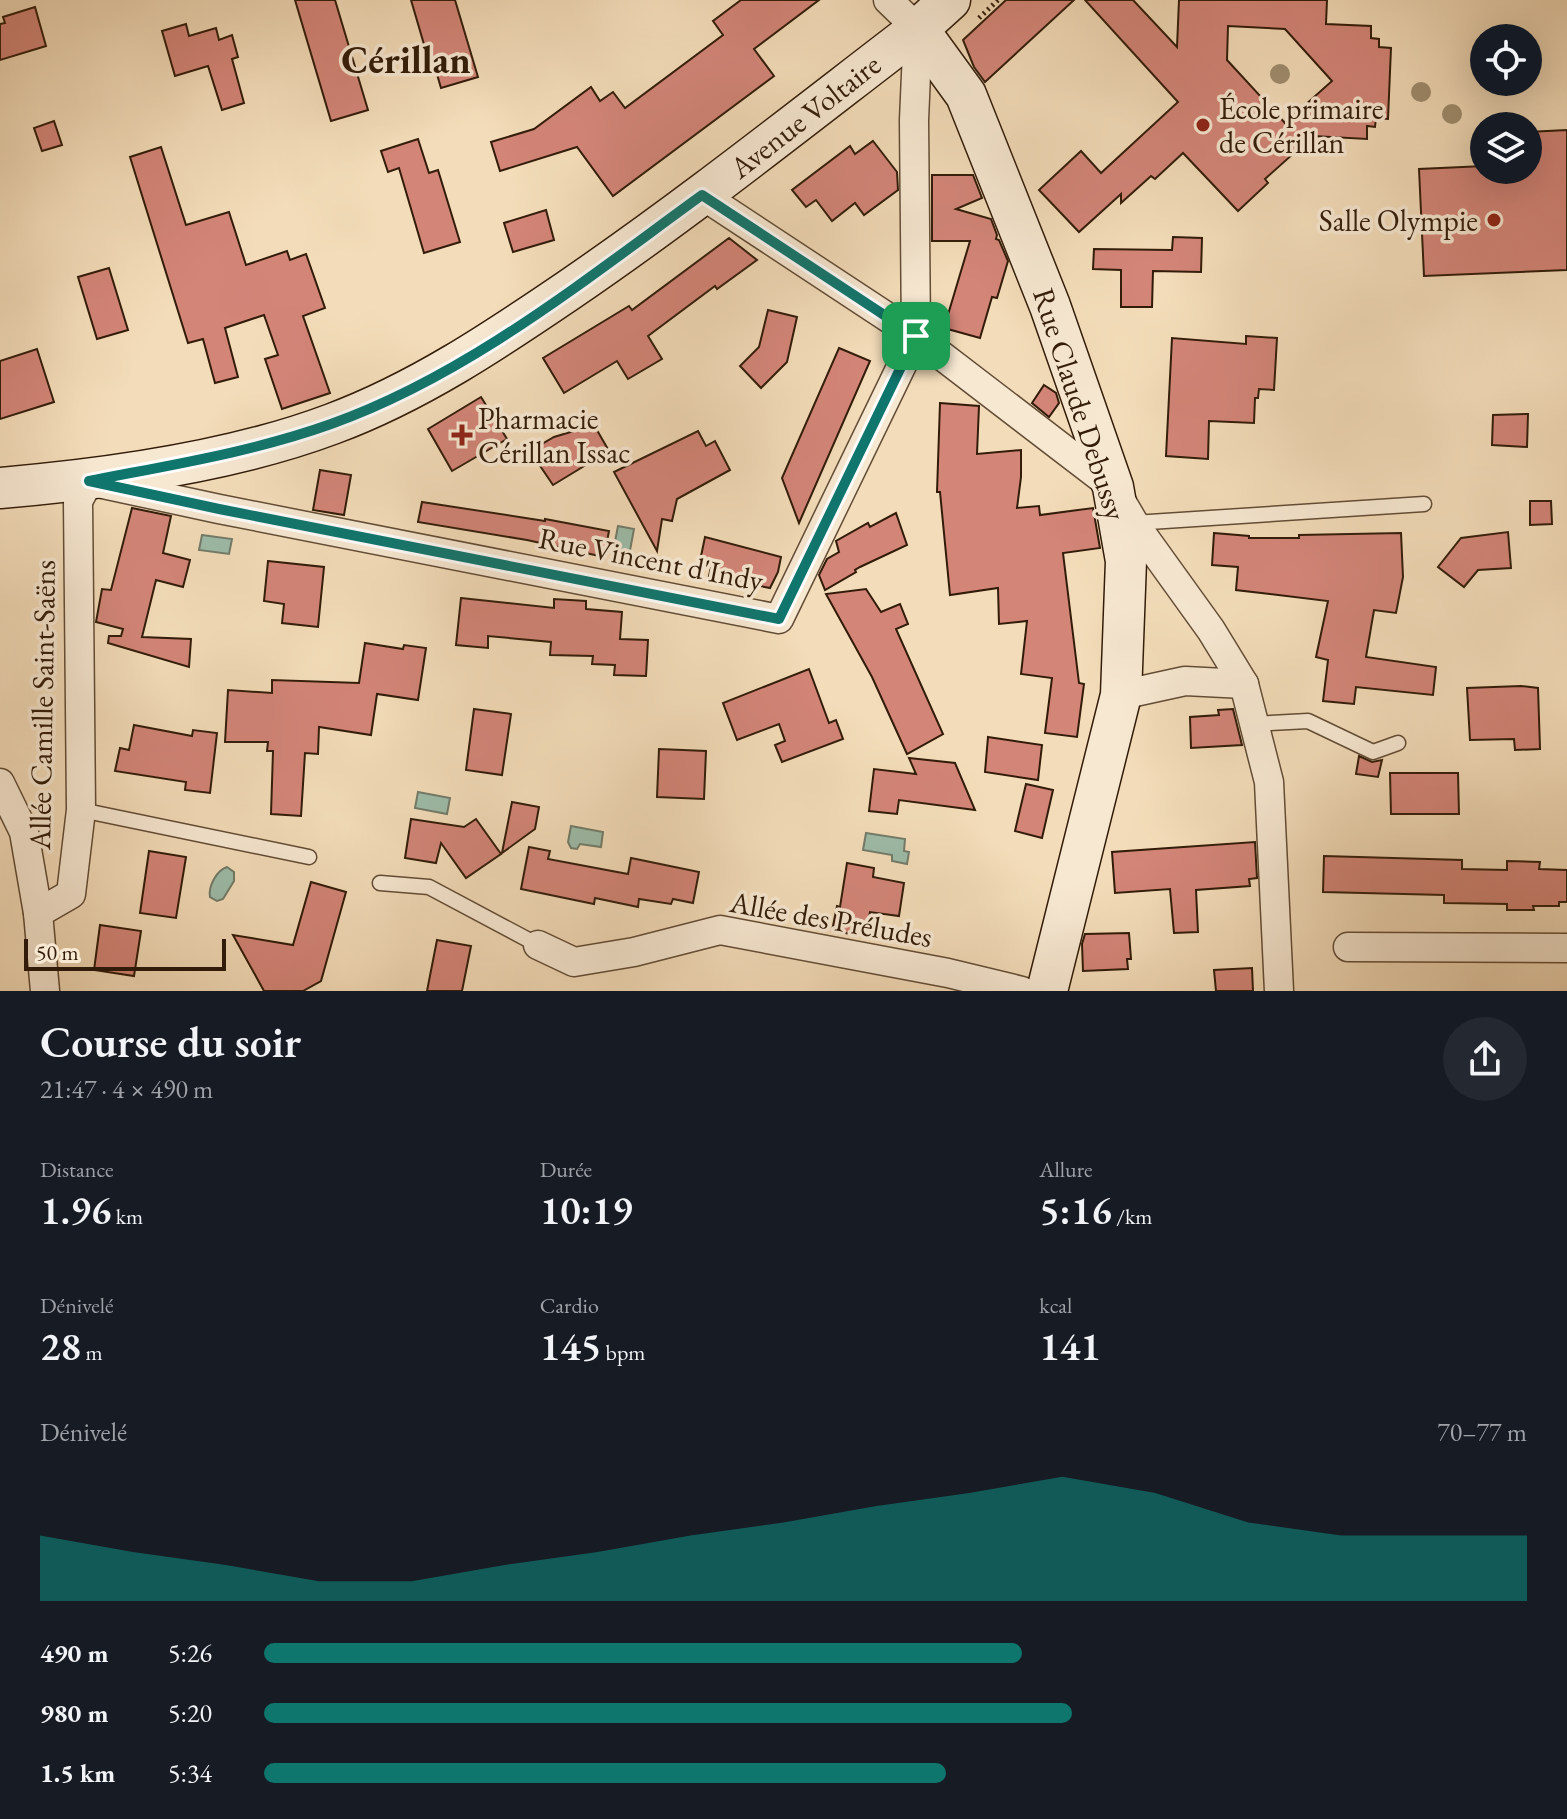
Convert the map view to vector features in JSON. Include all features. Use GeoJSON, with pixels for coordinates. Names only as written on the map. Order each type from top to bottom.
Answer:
{"type":"FeatureCollection","features":[{"type":"Feature","properties":{"kind":"main road","name":"Avenue Voltaire"},"geometry":{"type":"LineString","coordinates":[[0,488],[89,481],[244,451],[332,424],[408,391],[469,357],[533,315],[702,195],[918,29],[950,0]]}},
{"type":"Feature","properties":{"kind":"main road","name":"Rue Claude Debussy"},"geometry":{"type":"LineString","coordinates":[[918,29],[966,95],[1050,306],[1113,487],[1126,561],[1121,695],[1047,991]]}},
{"type":"Feature","properties":{"kind":"street"},"geometry":{"type":"LineString","coordinates":[[888,0],[918,29]]}},
{"type":"Feature","properties":{"kind":"street","name":"Rue Vincent d'Indy"},"geometry":{"type":"LineString","coordinates":[[89,481],[779,619],[916,336],[914,120],[918,29]]}},
{"type":"Feature","properties":{"kind":"street"},"geometry":{"type":"LineString","coordinates":[[702,195],[916,336],[1113,487],[1134,523],[1211,630],[1244,684],[1269,782],[1279,991]]}},
{"type":"Feature","properties":{"kind":"street","name":"Allée Camille Saint-Saëns"},"geometry":{"type":"LineString","coordinates":[[38,913],[71,894],[81,810],[78,501],[89,481]]}},
{"type":"Feature","properties":{"kind":"street"},"geometry":{"type":"LineString","coordinates":[[1121,695],[1185,681],[1244,684]]}},
{"type":"Feature","properties":{"kind":"street","name":"Allée Camille Saint-Saëns"},"geometry":{"type":"LineString","coordinates":[[0,783],[24,832],[38,913],[45,991]]}},
{"type":"Feature","properties":{"kind":"street","name":"Allée des Préludes"},"geometry":{"type":"LineString","coordinates":[[538,945],[574,962],[634,952],[720,930],[948,973],[1022,991]]}},
{"type":"Feature","properties":{"kind":"street"},"geometry":{"type":"LineString","coordinates":[[1348,947],[1567,948]]}},
{"type":"Feature","properties":{"kind":"lane"},"geometry":{"type":"LineString","coordinates":[[1134,523],[1424,504]]}},
{"type":"Feature","properties":{"kind":"lane"},"geometry":{"type":"LineString","coordinates":[[1254,724],[1308,721],[1373,752],[1398,743]]}},
{"type":"Feature","properties":{"kind":"lane"},"geometry":{"type":"LineString","coordinates":[[81,810],[309,857]]}},
{"type":"Feature","properties":{"kind":"lane"},"geometry":{"type":"LineString","coordinates":[[380,883],[429,887],[538,945]]}},
{"type":"Feature","properties":{"kind":"shaded area"},"geometry":{"type":"Polygon","coordinates":[[[618,526],[634,529],[628,561],[612,557],[618,526]]]}},
{"type":"Feature","properties":{"kind":"shaded area"},"geometry":{"type":"Polygon","coordinates":[[[202,535],[232,539],[229,554],[199,550],[202,535]]]}},
{"type":"Feature","properties":{"kind":"shaded area"},"geometry":{"type":"Polygon","coordinates":[[[418,792],[450,798],[447,814],[415,808],[418,792]]]}},
{"type":"Feature","properties":{"kind":"shaded area"},"geometry":{"type":"Polygon","coordinates":[[[571,826],[603,832],[601,847],[580,844],[577,849],[571,848],[568,842],[571,826]]]}},
{"type":"Feature","properties":{"kind":"shaded area"},"geometry":{"type":"Polygon","coordinates":[[[866,833],[905,839],[904,851],[909,852],[907,864],[892,861],[892,855],[863,850],[866,833]]]}},
{"type":"Feature","properties":{"kind":"shaded area"},"geometry":{"type":"Polygon","coordinates":[[[227,867],[234,872],[234,881],[223,899],[217,901],[210,897],[210,888],[217,875],[227,867]]]}},
{"type":"Feature","properties":{"kind":"building"},"geometry":{"type":"Polygon","coordinates":[[[295,0],[335,0],[368,110],[331,121],[295,0]]]}},
{"type":"Feature","properties":{"kind":"building"},"geometry":{"type":"Polygon","coordinates":[[[411,0],[455,0],[478,77],[441,88],[432,57],[428,58],[411,0]]]}},
{"type":"Feature","properties":{"kind":"building"},"geometry":{"type":"Polygon","coordinates":[[[741,0],[819,0],[754,49],[774,76],[613,196],[577,147],[500,171],[491,142],[534,129],[591,87],[600,101],[613,92],[625,108],[723,35],[713,21],[741,0]]]}},
{"type":"Feature","properties":{"kind":"building"},"geometry":{"type":"Polygon","coordinates":[[[1006,0],[1074,0],[985,82],[974,67],[963,40],[1006,0]]]}},
{"type":"Feature","properties":{"kind":"building"},"geometry":{"type":"Polygon","coordinates":[[[1085,0],[1133,0],[1177,47],[1179,0],[1327,0],[1326,24],[1371,26],[1371,38],[1379,39],[1379,47],[1391,48],[1388,119],[1376,118],[1375,127],[1367,126],[1367,139],[1313,136],[1265,179],[1268,183],[1238,211],[1183,153],[1155,179],[1151,176],[1121,203],[1121,194],[1079,232],[1039,190],[1081,151],[1101,173],[1178,102],[1085,0]],[[1228,26],[1227,60],[1285,123],[1332,81],[1285,29],[1228,26]]]}},
{"type":"Feature","properties":{"kind":"building"},"geometry":{"type":"Polygon","coordinates":[[[35,7],[46,46],[0,60],[0,24],[5,23],[3,17],[35,7]]]}},
{"type":"Feature","properties":{"kind":"building"},"geometry":{"type":"Polygon","coordinates":[[[186,24],[189,36],[216,28],[219,40],[232,35],[238,57],[232,59],[244,103],[222,110],[208,66],[175,76],[162,31],[186,24]]]}},
{"type":"Feature","properties":{"kind":"building"},"geometry":{"type":"Polygon","coordinates":[[[54,121],[62,145],[42,151],[34,128],[54,121]]]}},
{"type":"Feature","properties":{"kind":"building","name":"Salle Olympie"},"geometry":{"type":"Polygon","coordinates":[[[1567,130],[1567,270],[1424,276],[1419,169],[1470,167],[1470,184],[1542,184],[1542,131],[1567,130]]]}},
{"type":"Feature","properties":{"kind":"building"},"geometry":{"type":"Polygon","coordinates":[[[418,139],[429,173],[438,170],[460,242],[424,253],[399,168],[388,172],[381,151],[418,139]]]}},
{"type":"Feature","properties":{"kind":"building"},"geometry":{"type":"Polygon","coordinates":[[[873,141],[897,172],[898,190],[864,215],[855,203],[832,221],[816,200],[806,207],[792,190],[850,146],[855,154],[873,141]]]}},
{"type":"Feature","properties":{"kind":"building"},"geometry":{"type":"Polygon","coordinates":[[[161,147],[186,225],[229,212],[246,265],[287,251],[290,260],[306,254],[325,308],[303,316],[330,393],[282,409],[265,359],[278,355],[264,315],[225,328],[238,377],[215,383],[203,339],[188,343],[130,157],[161,147]]]}},
{"type":"Feature","properties":{"kind":"building"},"geometry":{"type":"Polygon","coordinates":[[[932,175],[973,175],[982,198],[956,209],[991,219],[996,239],[1008,261],[997,298],[992,297],[980,338],[944,328],[970,241],[932,241],[932,175]]]}},
{"type":"Feature","properties":{"kind":"building"},"geometry":{"type":"Polygon","coordinates":[[[546,210],[554,240],[513,252],[504,223],[546,210]]]}},
{"type":"Feature","properties":{"kind":"building"},"geometry":{"type":"Polygon","coordinates":[[[1173,237],[1202,238],[1201,272],[1153,271],[1152,307],[1121,307],[1121,270],[1093,269],[1094,249],[1172,250],[1173,237]]]}},
{"type":"Feature","properties":{"kind":"building"},"geometry":{"type":"Polygon","coordinates":[[[729,238],[757,260],[717,289],[715,286],[648,336],[662,359],[628,379],[617,361],[564,393],[543,358],[629,306],[632,310],[729,238]]]}},
{"type":"Feature","properties":{"kind":"building"},"geometry":{"type":"Polygon","coordinates":[[[109,268],[128,330],[97,339],[78,277],[109,268]]]}},
{"type":"Feature","properties":{"kind":"building"},"geometry":{"type":"Polygon","coordinates":[[[768,310],[797,317],[787,362],[761,388],[740,366],[759,347],[768,310]]]}},
{"type":"Feature","properties":{"kind":"building"},"geometry":{"type":"Polygon","coordinates":[[[1246,336],[1277,338],[1274,390],[1259,389],[1258,398],[1255,398],[1254,423],[1209,421],[1208,459],[1166,456],[1172,338],[1246,344],[1246,336]]]}},
{"type":"Feature","properties":{"kind":"building"},"geometry":{"type":"Polygon","coordinates":[[[839,348],[870,361],[799,523],[782,478],[839,348]]]}},
{"type":"Feature","properties":{"kind":"building"},"geometry":{"type":"Polygon","coordinates":[[[37,349],[54,402],[0,419],[0,361],[37,349]]]}},
{"type":"Feature","properties":{"kind":"building"},"geometry":{"type":"Polygon","coordinates":[[[1044,385],[1056,393],[1059,403],[1049,417],[1032,403],[1044,385]]]}},
{"type":"Feature","properties":{"kind":"building"},"geometry":{"type":"Polygon","coordinates":[[[481,397],[507,439],[452,471],[428,429],[481,397]]]}},
{"type":"Feature","properties":{"kind":"building"},"geometry":{"type":"Polygon","coordinates":[[[940,403],[979,406],[977,454],[1021,450],[1017,508],[1039,506],[1040,515],[1093,508],[1100,548],[1063,553],[1079,683],[1084,684],[1077,737],[1045,733],[1052,678],[1021,674],[1027,621],[999,624],[998,588],[950,595],[940,492],[937,492],[940,403]]]}},
{"type":"Feature","properties":{"kind":"building"},"geometry":{"type":"Polygon","coordinates":[[[1528,414],[1527,447],[1492,445],[1493,415],[1528,414]]]}},
{"type":"Feature","properties":{"kind":"building"},"geometry":{"type":"Polygon","coordinates":[[[594,425],[609,451],[553,485],[530,451],[554,437],[594,425]]]}},
{"type":"Feature","properties":{"kind":"building"},"geometry":{"type":"Polygon","coordinates":[[[698,431],[706,446],[715,441],[730,470],[677,499],[672,521],[662,519],[657,551],[614,472],[698,431]]]}},
{"type":"Feature","properties":{"kind":"building"},"geometry":{"type":"Polygon","coordinates":[[[320,470],[351,475],[344,515],[313,510],[320,470]]]}},
{"type":"Feature","properties":{"kind":"building"},"geometry":{"type":"Polygon","coordinates":[[[1530,501],[1551,501],[1552,524],[1530,525],[1530,501]]]}},
{"type":"Feature","properties":{"kind":"building"},"geometry":{"type":"Polygon","coordinates":[[[422,502],[609,531],[604,557],[527,540],[418,522],[422,502]]]}},
{"type":"Feature","properties":{"kind":"building"},"geometry":{"type":"Polygon","coordinates":[[[132,508],[171,516],[163,553],[190,560],[183,587],[156,580],[142,637],[191,639],[189,667],[108,643],[109,636],[121,636],[123,629],[96,622],[102,589],[111,590],[132,508]]]}},
{"type":"Feature","properties":{"kind":"building"},"geometry":{"type":"Polygon","coordinates":[[[896,513],[907,545],[860,567],[825,590],[819,575],[827,559],[839,552],[836,541],[868,523],[870,527],[896,513]]]}},
{"type":"Feature","properties":{"kind":"building"},"geometry":{"type":"Polygon","coordinates":[[[1508,532],[1511,568],[1478,570],[1464,587],[1438,567],[1461,538],[1508,532]]]}},
{"type":"Feature","properties":{"kind":"building"},"geometry":{"type":"Polygon","coordinates":[[[1214,533],[1249,538],[1299,538],[1299,535],[1401,533],[1403,577],[1396,613],[1374,610],[1366,657],[1436,667],[1433,695],[1356,687],[1354,704],[1323,701],[1328,660],[1316,657],[1328,601],[1236,590],[1238,567],[1212,565],[1214,533]]]}},
{"type":"Feature","properties":{"kind":"building"},"geometry":{"type":"Polygon","coordinates":[[[705,537],[781,557],[770,588],[709,576],[712,563],[700,561],[705,537]]]}},
{"type":"Feature","properties":{"kind":"building"},"geometry":{"type":"Polygon","coordinates":[[[268,561],[324,567],[318,627],[282,623],[284,604],[264,601],[268,561]]]}},
{"type":"Feature","properties":{"kind":"building"},"geometry":{"type":"Polygon","coordinates":[[[866,589],[881,612],[900,604],[908,624],[896,629],[943,734],[907,754],[872,677],[826,594],[866,589]]]}},
{"type":"Feature","properties":{"kind":"building"},"geometry":{"type":"Polygon","coordinates":[[[461,598],[554,608],[554,599],[586,601],[586,609],[622,612],[620,639],[648,640],[646,676],[614,675],[615,665],[592,664],[593,656],[550,655],[551,642],[488,636],[488,648],[456,645],[461,598]]]}},
{"type":"Feature","properties":{"kind":"building"},"geometry":{"type":"Polygon","coordinates":[[[365,643],[403,649],[404,645],[426,648],[418,700],[377,694],[371,735],[319,727],[318,754],[305,753],[301,816],[271,814],[273,751],[267,751],[268,742],[225,742],[228,690],[272,693],[272,680],[359,683],[365,643]]]}},
{"type":"Feature","properties":{"kind":"building"},"geometry":{"type":"Polygon","coordinates":[[[809,669],[829,723],[836,720],[843,739],[782,762],[775,745],[785,741],[779,724],[737,740],[723,703],[809,669]]]}},
{"type":"Feature","properties":{"kind":"building"},"geometry":{"type":"Polygon","coordinates":[[[1467,688],[1538,688],[1540,749],[1515,750],[1514,739],[1470,740],[1467,688]]]}},
{"type":"Feature","properties":{"kind":"building"},"geometry":{"type":"Polygon","coordinates":[[[474,709],[511,714],[502,775],[466,770],[474,709]]]}},
{"type":"Feature","properties":{"kind":"building"},"geometry":{"type":"Polygon","coordinates":[[[1233,709],[1242,745],[1191,748],[1190,717],[1219,715],[1218,710],[1233,709]]]}},
{"type":"Feature","properties":{"kind":"building"},"geometry":{"type":"Polygon","coordinates":[[[134,725],[192,736],[193,730],[217,733],[210,793],[185,790],[186,782],[115,771],[120,748],[129,750],[134,725]]]}},
{"type":"Feature","properties":{"kind":"building"},"geometry":{"type":"Polygon","coordinates":[[[988,737],[1042,745],[1038,780],[985,772],[988,737]]]}},
{"type":"Feature","properties":{"kind":"building"},"geometry":{"type":"Polygon","coordinates":[[[659,749],[706,751],[704,799],[657,797],[659,749]]]}},
{"type":"Feature","properties":{"kind":"building"},"geometry":{"type":"Polygon","coordinates":[[[1359,756],[1372,762],[1382,760],[1378,777],[1356,774],[1359,756]]]}},
{"type":"Feature","properties":{"kind":"building"},"geometry":{"type":"Polygon","coordinates":[[[909,758],[955,763],[975,810],[899,800],[897,814],[869,811],[874,769],[916,774],[909,758]]]}},
{"type":"Feature","properties":{"kind":"building"},"geometry":{"type":"Polygon","coordinates":[[[1390,773],[1458,773],[1459,814],[1391,814],[1390,773]]]}},
{"type":"Feature","properties":{"kind":"building"},"geometry":{"type":"Polygon","coordinates":[[[1026,784],[1053,790],[1042,838],[1015,831],[1026,784]]]}},
{"type":"Feature","properties":{"kind":"building"},"geometry":{"type":"Polygon","coordinates":[[[512,802],[539,807],[535,829],[502,853],[512,802]]]}},
{"type":"Feature","properties":{"kind":"building"},"geometry":{"type":"Polygon","coordinates":[[[411,819],[464,827],[476,819],[501,854],[466,878],[441,843],[436,863],[405,858],[411,819]]]}},
{"type":"Feature","properties":{"kind":"building"},"geometry":{"type":"Polygon","coordinates":[[[1255,842],[1257,878],[1249,879],[1250,886],[1196,890],[1198,932],[1174,933],[1170,889],[1115,893],[1112,852],[1255,842]]]}},
{"type":"Feature","properties":{"kind":"building"},"geometry":{"type":"Polygon","coordinates":[[[529,847],[550,851],[548,859],[628,874],[631,858],[699,872],[693,903],[673,899],[671,904],[639,899],[638,907],[595,898],[594,904],[521,889],[529,847]]]}},
{"type":"Feature","properties":{"kind":"building"},"geometry":{"type":"Polygon","coordinates":[[[149,851],[186,857],[176,918],[140,913],[149,851]]]}},
{"type":"Feature","properties":{"kind":"building"},"geometry":{"type":"Polygon","coordinates":[[[1324,856],[1462,860],[1462,869],[1507,870],[1507,861],[1540,862],[1539,869],[1567,870],[1567,902],[1559,902],[1559,906],[1533,906],[1534,910],[1507,910],[1507,904],[1444,903],[1444,895],[1323,892],[1324,856]]]}},
{"type":"Feature","properties":{"kind":"building"},"geometry":{"type":"Polygon","coordinates":[[[847,863],[874,868],[873,877],[904,883],[899,916],[870,912],[865,936],[832,931],[837,906],[840,907],[847,863]]]}},
{"type":"Feature","properties":{"kind":"building"},"geometry":{"type":"Polygon","coordinates":[[[311,882],[346,892],[321,981],[303,991],[264,991],[233,935],[293,945],[311,882]]]}},
{"type":"Feature","properties":{"kind":"building"},"geometry":{"type":"Polygon","coordinates":[[[100,925],[141,931],[134,976],[94,970],[100,925]]]}},
{"type":"Feature","properties":{"kind":"building"},"geometry":{"type":"Polygon","coordinates":[[[1129,933],[1131,959],[1127,959],[1128,969],[1083,971],[1082,944],[1085,934],[1129,933]]]}},
{"type":"Feature","properties":{"kind":"building"},"geometry":{"type":"Polygon","coordinates":[[[437,940],[471,946],[462,991],[427,991],[437,940]]]}},
{"type":"Feature","properties":{"kind":"building"},"geometry":{"type":"Polygon","coordinates":[[[1252,968],[1253,991],[1216,991],[1214,970],[1252,968]]]}},
{"type":"Feature","properties":{"kind":"place","name":"École primaire de Cérillan"},"geometry":{"type":"Point","coordinates":[1203,125]}},
{"type":"Feature","properties":{"kind":"place","name":"Salle Olympie"},"geometry":{"type":"Point","coordinates":[1494,220]}},
{"type":"Feature","properties":{"kind":"place","name":"Pharmacie Cérillan Issac"},"geometry":{"type":"Point","coordinates":[462,435]}},
{"type":"Feature","properties":{"kind":"district","name":"Cérillan"},"geometry":{"type":"Point","coordinates":[406,59]}},
{"type":"Feature","properties":{"kind":"route"},"geometry":{"type":"LineString","coordinates":[[702,195],[916,336],[779,619],[89,481],[244,451],[332,424],[408,391],[469,357],[533,315],[702,195]]}}]}
